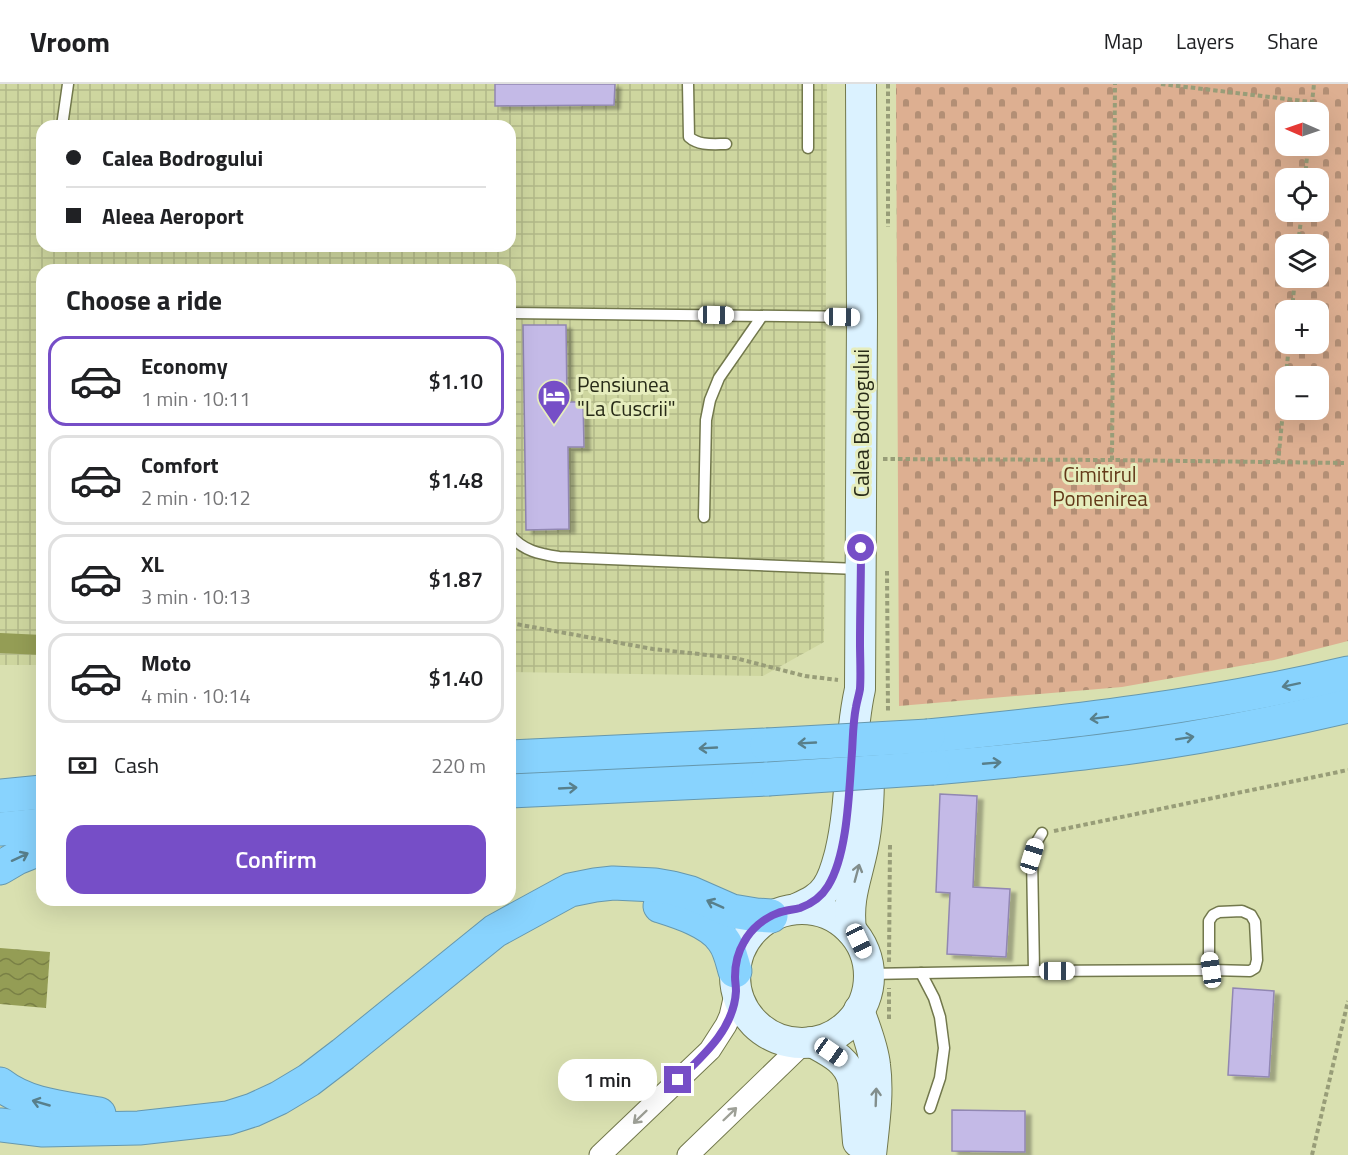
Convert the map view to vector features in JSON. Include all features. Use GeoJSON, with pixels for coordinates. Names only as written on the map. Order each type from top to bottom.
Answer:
{"type":"FeatureCollection","features":[{"type":"Feature","properties":{"kind":"highway"},"geometry":{"type":"LineString","coordinates":[[516,757],[767,746],[928,736],[1099,718],[1173,707],[1348,673]]}},
{"type":"Feature","properties":{"kind":"highway"},"geometry":{"type":"LineString","coordinates":[[516,791],[768,779],[933,768],[1103,751],[1249,727],[1348,706]]}},
{"type":"Feature","properties":{"kind":"highway"},"geometry":{"type":"LineString","coordinates":[[0,796],[36,793]]}},
{"type":"Feature","properties":{"kind":"highway"},"geometry":{"type":"LineString","coordinates":[[0,829],[36,826]]}},
{"type":"Feature","properties":{"kind":"highway"},"geometry":{"type":"LineString","coordinates":[[0,868],[36,850]]}},
{"type":"Feature","properties":{"kind":"highway"},"geometry":{"type":"LineString","coordinates":[[0,1125],[43,1130],[160,1126],[228,1118],[253,1110],[309,1080],[495,931],[570,890],[614,883],[672,888],[691,893],[743,914],[785,912]]}},
{"type":"Feature","properties":{"kind":"highway"},"geometry":{"type":"LineString","coordinates":[[531,910],[597,898],[636,900],[654,904],[693,918],[718,934],[728,949],[736,981]]}},
{"type":"Feature","properties":{"kind":"highway"},"geometry":{"type":"LineString","coordinates":[[0,1084],[28,1099],[53,1106],[160,1126]]}},
{"type":"Feature","properties":{"kind":"highway"},"geometry":{"type":"LineString","coordinates":[[0,1146],[41,1146],[109,1129]]}},
{"type":"Feature","properties":{"kind":"main road","name":"Calea Bodrogului"},"geometry":{"type":"LineString","coordinates":[[736,981],[739,953],[743,942],[758,925],[821,895],[828,887],[842,844],[848,803],[854,721],[874,566],[879,462],[862,317],[861,84]]}},
{"type":"Feature","properties":{"kind":"main road","name":"Calea Bodrogului"},"geometry":{"type":"LineString","coordinates":[[851,930],[849,905],[864,847],[869,800],[870,753],[867,720],[860,685]]}},
{"type":"Feature","properties":{"kind":"main road","name":"Calea Bodrogului"},"geometry":{"type":"LineString","coordinates":[[785,912],[820,911],[842,921],[883,973],[867,992],[859,1010],[848,1024],[828,1038],[808,1042]]}},
{"type":"Feature","properties":{"kind":"main road"},"geometry":{"type":"LineString","coordinates":[[736,981],[746,1012],[761,1029],[781,1040],[808,1042],[842,1060],[851,1073],[859,1155]]}},
{"type":"Feature","properties":{"kind":"main road"},"geometry":{"type":"LineString","coordinates":[[859,1010],[873,1053],[876,1076],[871,1155]]}},
{"type":"Feature","properties":{"kind":"street"},"geometry":{"type":"LineString","coordinates":[[600,1155],[710,1050],[730,1016],[736,981]]}},
{"type":"Feature","properties":{"kind":"street"},"geometry":{"type":"LineString","coordinates":[[687,1155],[808,1042]]}},
{"type":"Feature","properties":{"kind":"lane"},"geometry":{"type":"LineString","coordinates":[[63,120],[68,84]]}},
{"type":"Feature","properties":{"kind":"lane"},"geometry":{"type":"LineString","coordinates":[[688,84],[689,137],[701,143],[726,144]]}},
{"type":"Feature","properties":{"kind":"lane"},"geometry":{"type":"LineString","coordinates":[[807,148],[808,84]]}},
{"type":"Feature","properties":{"kind":"lane"},"geometry":{"type":"LineString","coordinates":[[516,313],[862,317]]}},
{"type":"Feature","properties":{"kind":"lane"},"geometry":{"type":"LineString","coordinates":[[704,517],[706,420],[710,400],[719,378],[762,316]]}},
{"type":"Feature","properties":{"kind":"lane"},"geometry":{"type":"LineString","coordinates":[[516,541],[523,548],[538,554],[559,557],[874,566]]}},
{"type":"Feature","properties":{"kind":"lane"},"geometry":{"type":"LineString","coordinates":[[1035,971],[1032,856],[1041,833]]}},
{"type":"Feature","properties":{"kind":"lane"},"geometry":{"type":"LineString","coordinates":[[883,973],[1250,971],[1257,960],[1255,921],[1251,915],[1242,911],[1220,912],[1213,915],[1209,921],[1211,970]]}},
{"type":"Feature","properties":{"kind":"lane"},"geometry":{"type":"LineString","coordinates":[[921,973],[940,1017],[944,1048],[940,1078],[930,1108]]}},
{"type":"Feature","properties":{"kind":"path"},"geometry":{"type":"LineString","coordinates":[[888,84],[888,232]]}},
{"type":"Feature","properties":{"kind":"path"},"geometry":{"type":"LineString","coordinates":[[1112,460],[1115,84]]}},
{"type":"Feature","properties":{"kind":"path"},"geometry":{"type":"LineString","coordinates":[[1161,84],[1312,102],[1314,84]]}},
{"type":"Feature","properties":{"kind":"path"},"geometry":{"type":"LineString","coordinates":[[1278,463],[1282,420]]}},
{"type":"Feature","properties":{"kind":"path"},"geometry":{"type":"LineString","coordinates":[[879,462],[1112,460],[1344,463]]}},
{"type":"Feature","properties":{"kind":"path"},"geometry":{"type":"LineString","coordinates":[[874,566],[888,722]]}},
{"type":"Feature","properties":{"kind":"path"},"geometry":{"type":"LineString","coordinates":[[516,623],[653,649],[735,658],[805,676],[860,685]]}},
{"type":"Feature","properties":{"kind":"path"},"geometry":{"type":"LineString","coordinates":[[1041,833],[1348,770]]}},
{"type":"Feature","properties":{"kind":"path"},"geometry":{"type":"LineString","coordinates":[[889,1014],[883,973],[890,838]]}},
{"type":"Feature","properties":{"kind":"path"},"geometry":{"type":"LineString","coordinates":[[1312,1155],[1348,1001]]}},
{"type":"Feature","properties":{"kind":"shaded area"},"geometry":{"type":"Polygon","coordinates":[[[0,84],[827,84],[824,642],[763,676],[516,672],[516,264],[36,264],[36,665],[0,665],[0,84]]]}},
{"type":"Feature","properties":{"kind":"green space","name":"Cimitirul Pomenirea"},"geometry":{"type":"Polygon","coordinates":[[[896,84],[1348,84],[1348,641],[1274,660],[1122,687],[899,706],[896,84]]]}},
{"type":"Feature","properties":{"kind":"water"},"geometry":{"type":"Polygon","coordinates":[[[0,948],[50,952],[46,1008],[0,1004],[0,948]]]}},
{"type":"Feature","properties":{"kind":"building"},"geometry":{"type":"Polygon","coordinates":[[[495,84],[615,84],[614,105],[495,106],[495,84]]]}},
{"type":"Feature","properties":{"kind":"building","name":"Pensiunea \"La Cuscrii\""},"geometry":{"type":"Polygon","coordinates":[[[523,325],[566,325],[567,402],[583,402],[584,447],[568,447],[569,529],[526,530],[523,325]]]}},
{"type":"Feature","properties":{"kind":"building"},"geometry":{"type":"Polygon","coordinates":[[[940,794],[977,796],[973,887],[1010,889],[1006,957],[947,954],[950,893],[936,892],[940,794]]]}},
{"type":"Feature","properties":{"kind":"building"},"geometry":{"type":"Polygon","coordinates":[[[1233,988],[1274,991],[1269,1077],[1228,1075],[1233,988]]]}},
{"type":"Feature","properties":{"kind":"building"},"geometry":{"type":"Polygon","coordinates":[[[952,1110],[1025,1111],[1025,1152],[952,1151],[952,1110]]]}},
{"type":"Feature","properties":{"kind":"waterway"},"geometry":{"type":"LineString","coordinates":[[0,643],[36,645]]}},
{"type":"Feature","properties":{"kind":"place","name":"Pensiunea \"La Cuscrii\""},"geometry":{"type":"Point","coordinates":[554,425]}},
{"type":"Feature","properties":{"kind":"route"},"geometry":{"type":"LineString","coordinates":[[678,1080],[710,1050],[726,1025],[734,1004],[735,971],[743,942],[766,918],[813,901],[828,887],[833,876],[845,826],[854,721],[860,689],[861,548]]}}]}
